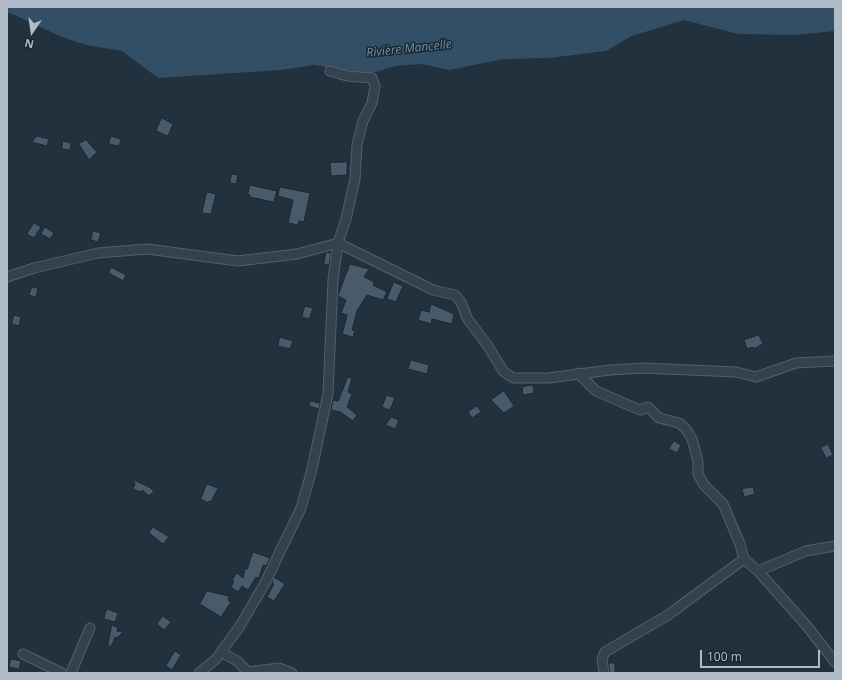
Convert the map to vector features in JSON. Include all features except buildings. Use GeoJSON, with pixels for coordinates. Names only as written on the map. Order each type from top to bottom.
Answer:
{"type":"FeatureCollection","features":[{"type":"Feature","properties":{"kind":"street"},"geometry":{"type":"LineString","coordinates":[[198,672],[216,659],[240,626],[265,583],[301,508],[311,473],[328,394],[333,280],[338,243],[346,219],[355,179],[360,133],[363,121],[372,103],[375,86],[372,78],[347,76],[330,71]]}},
{"type":"Feature","properties":{"kind":"street"},"geometry":{"type":"LineString","coordinates":[[7,277],[34,268],[98,253],[147,249],[238,261],[297,254],[338,243],[433,290],[455,295],[461,302],[467,318],[488,346],[503,371],[513,378],[548,378],[578,373],[643,368],[736,372],[756,377],[796,363],[835,360]]}},
{"type":"Feature","properties":{"kind":"street"},"geometry":{"type":"LineString","coordinates":[[578,373],[596,391],[640,410],[648,407],[659,418],[679,423],[686,429],[692,439],[698,461],[698,474],[704,485],[723,504],[740,544],[744,559],[758,571],[806,625],[835,662]]}},
{"type":"Feature","properties":{"kind":"street"},"geometry":{"type":"LineString","coordinates":[[758,571],[806,551],[835,546]]}},
{"type":"Feature","properties":{"kind":"street"},"geometry":{"type":"LineString","coordinates":[[604,673],[602,659],[605,652],[668,615],[744,559]]}},
{"type":"Feature","properties":{"kind":"street"},"geometry":{"type":"LineString","coordinates":[[71,673],[90,628]]}},
{"type":"Feature","properties":{"kind":"street"},"geometry":{"type":"LineString","coordinates":[[221,652],[237,661],[248,672],[278,668],[290,670],[292,673]]}},
{"type":"Feature","properties":{"kind":"street"},"geometry":{"type":"LineString","coordinates":[[23,654],[62,673]]}},
{"type":"Feature","properties":{"kind":"water","name":"Rivière Mancelle"},"geometry":{"type":"Polygon","coordinates":[[[7,7],[835,7],[835,31],[795,35],[738,34],[684,20],[632,36],[606,51],[549,58],[504,59],[449,70],[421,64],[396,66],[368,74],[314,65],[281,70],[158,78],[122,51],[86,45],[62,37],[10,13],[7,14],[7,7]]]}}]}
